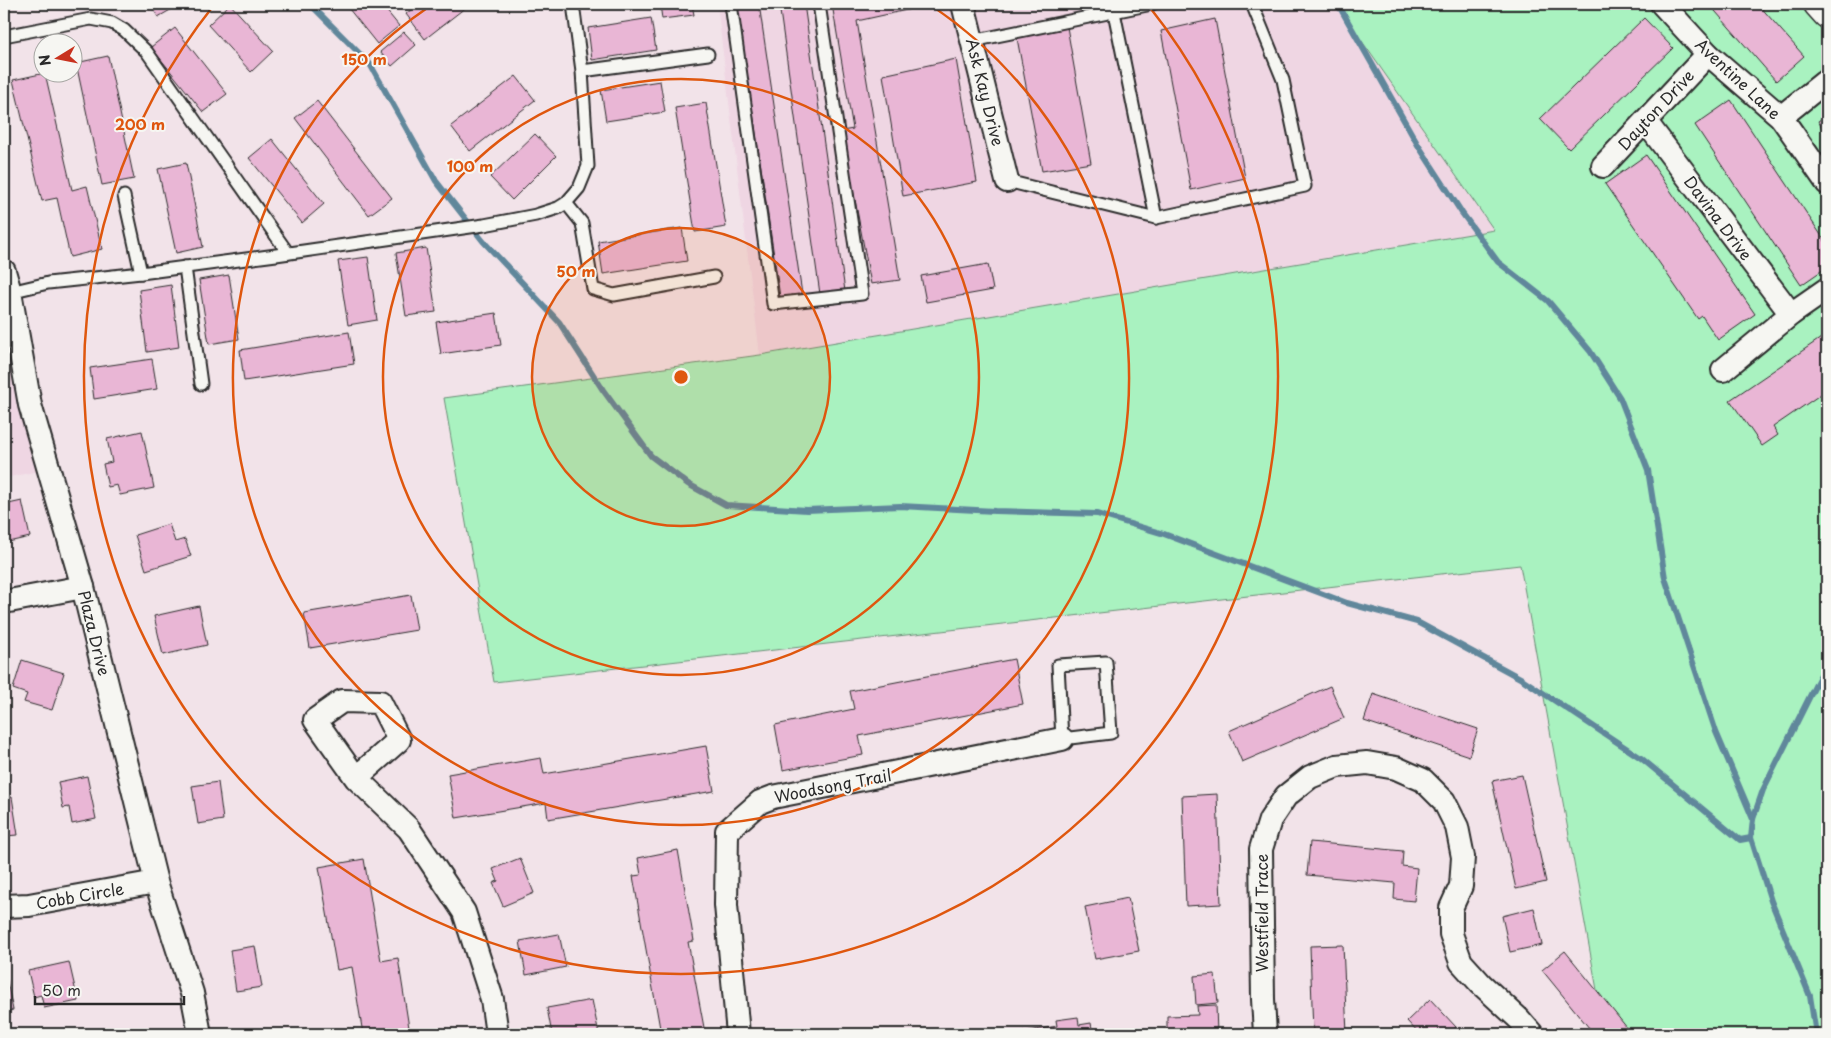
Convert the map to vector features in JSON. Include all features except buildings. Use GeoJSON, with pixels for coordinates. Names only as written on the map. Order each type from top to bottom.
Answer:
{"type":"FeatureCollection","features":[{"type":"Feature","properties":{"kind":"street","name":"Ask Kay Drive"},"geometry":{"type":"LineString","coordinates":[[963,4],[1008,180]]}},
{"type":"Feature","properties":{"kind":"street","name":"Aventine Lane"},"geometry":{"type":"LineString","coordinates":[[1662,4],[1708,54],[1781,117],[1827,183]]}},
{"type":"Feature","properties":{"kind":"street"},"geometry":{"type":"LineString","coordinates":[[1818,4],[1827,14]]}},
{"type":"Feature","properties":{"kind":"street","name":"Dayton Drive"},"geometry":{"type":"LineString","coordinates":[[1603,166],[1708,54]]}},
{"type":"Feature","properties":{"kind":"street"},"geometry":{"type":"LineString","coordinates":[[1781,117],[1827,80]]}},
{"type":"Feature","properties":{"kind":"street","name":"Davina Drive"},"geometry":{"type":"LineString","coordinates":[[1646,122],[1791,314]]}},
{"type":"Feature","properties":{"kind":"street","name":"Plaza Drive"},"geometry":{"type":"LineString","coordinates":[[7,282],[30,405],[83,587],[156,882],[192,993],[200,1034]]}},
{"type":"Feature","properties":{"kind":"street"},"geometry":{"type":"LineString","coordinates":[[1723,370],[1791,314],[1827,289]]}},
{"type":"Feature","properties":{"kind":"street"},"geometry":{"type":"LineString","coordinates":[[4,602],[83,587]]}},
{"type":"Feature","properties":{"kind":"street"},"geometry":{"type":"LineString","coordinates":[[356,778],[400,740],[380,702],[342,701],[315,720],[356,778],[409,830],[464,912],[492,999],[497,1034]]}},
{"type":"Feature","properties":{"kind":"street","name":"Woodsong Trail"},"geometry":{"type":"LineString","coordinates":[[738,1034],[726,904],[727,831],[760,802],[773,797],[1062,739]]}},
{"type":"Feature","properties":{"kind":"street","name":"Westfield Trace"},"geometry":{"type":"LineString","coordinates":[[1265,1034],[1261,849],[1270,820],[1286,796],[1310,778],[1337,766],[1367,763],[1396,768],[1423,780],[1444,801],[1457,828],[1463,857],[1461,886],[1452,908],[1451,934],[1461,962],[1532,1034]]}},
{"type":"Feature","properties":{"kind":"street","name":"Cobb Circle"},"geometry":{"type":"LineString","coordinates":[[4,906],[29,905],[156,882]]}},
{"type":"Feature","properties":{"kind":"lane"},"geometry":{"type":"LineString","coordinates":[[7,282],[48,283],[141,273],[484,225],[536,215],[558,208],[566,203],[580,188],[588,166],[582,71],[573,4]]}},
{"type":"Feature","properties":{"kind":"lane"},"geometry":{"type":"LineString","coordinates":[[731,4],[773,304],[862,294],[819,4]]}},
{"type":"Feature","properties":{"kind":"lane"},"geometry":{"type":"LineString","coordinates":[[972,41],[1152,4]]}},
{"type":"Feature","properties":{"kind":"lane"},"geometry":{"type":"LineString","coordinates":[[1008,180],[1156,218],[1305,186],[1283,80],[1252,4]]}},
{"type":"Feature","properties":{"kind":"lane"},"geometry":{"type":"LineString","coordinates":[[1114,12],[1156,218]]}},
{"type":"Feature","properties":{"kind":"lane"},"geometry":{"type":"LineString","coordinates":[[4,36],[91,19],[112,23],[124,30],[147,52],[288,253]]}},
{"type":"Feature","properties":{"kind":"lane"},"geometry":{"type":"LineString","coordinates":[[582,71],[708,54]]}},
{"type":"Feature","properties":{"kind":"lane"},"geometry":{"type":"LineString","coordinates":[[124,196],[141,273]]}},
{"type":"Feature","properties":{"kind":"lane"},"geometry":{"type":"LineString","coordinates":[[566,203],[582,223],[593,289],[614,295],[714,278]]}},
{"type":"Feature","properties":{"kind":"lane"},"geometry":{"type":"LineString","coordinates":[[185,267],[201,384]]}},
{"type":"Feature","properties":{"kind":"lane"},"geometry":{"type":"LineString","coordinates":[[1106,662],[1111,733],[1062,739],[1058,665],[1106,662]]}},
{"type":"Feature","properties":{"kind":"shaded area"},"geometry":{"type":"Polygon","coordinates":[[[717,4],[1336,4],[1495,230],[760,355],[717,4]]]}},
{"type":"Feature","properties":{"kind":"shaded area"},"geometry":{"type":"Polygon","coordinates":[[[4,272],[49,469],[4,478],[4,272]]]}},
{"type":"Feature","properties":{"kind":"green space"},"geometry":{"type":"Polygon","coordinates":[[[1336,4],[1816,4],[1827,19],[1827,1034],[1605,1034],[1520,565],[494,682],[444,398],[760,355],[1494,230],[1336,4]]]}},
{"type":"Feature","properties":{"kind":"waterway"},"geometry":{"type":"LineString","coordinates":[[310,4],[370,64],[436,181],[483,241],[559,322],[603,390],[651,456],[688,484],[726,505],[807,510],[900,506],[1097,514],[1164,534],[1347,603],[1417,622],[1522,679],[1641,758],[1740,840],[1751,838]]}},
{"type":"Feature","properties":{"kind":"waterway"},"geometry":{"type":"LineString","coordinates":[[1338,4],[1418,145],[1462,213],[1498,262],[1548,301],[1590,351],[1620,398],[1648,470],[1665,578],[1716,732],[1753,819]]}},
{"type":"Feature","properties":{"kind":"waterway"},"geometry":{"type":"LineString","coordinates":[[1816,1034],[1810,996],[1771,901],[1751,838],[1753,819],[1763,790],[1819,678],[1827,666]]}}]}
